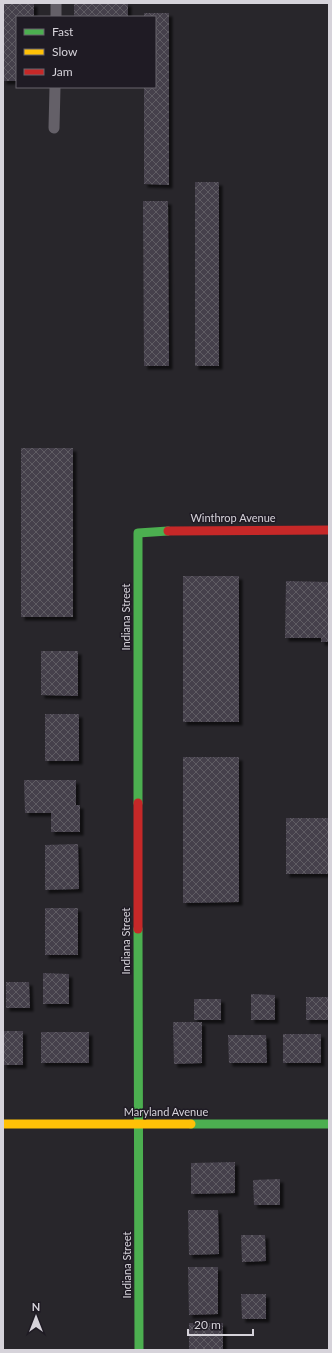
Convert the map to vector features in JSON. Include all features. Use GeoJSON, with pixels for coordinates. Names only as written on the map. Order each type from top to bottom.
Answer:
{"type":"FeatureCollection","features":[{"type":"Feature","properties":{"kind":"street","name":"Winthrop Avenue"},"geometry":{"type":"LineString","coordinates":[[138,533],[178,530],[329,530]]}},
{"type":"Feature","properties":{"kind":"street","name":"Indiana Street"},"geometry":{"type":"LineString","coordinates":[[138,533],[139,1350]]}},
{"type":"Feature","properties":{"kind":"street","name":"Maryland Avenue"},"geometry":{"type":"LineString","coordinates":[[3,1124],[329,1124]]}},
{"type":"Feature","properties":{"kind":"lane"},"geometry":{"type":"LineString","coordinates":[[56,3],[56,16]]}},
{"type":"Feature","properties":{"kind":"lane"},"geometry":{"type":"LineString","coordinates":[[54,128],[55,88]]}},
{"type":"Feature","properties":{"kind":"building"},"geometry":{"type":"Polygon","coordinates":[[[3,3],[34,3],[34,16],[16,16],[16,81],[3,81],[3,3]]]}},
{"type":"Feature","properties":{"kind":"building"},"geometry":{"type":"Polygon","coordinates":[[[74,3],[128,3],[128,16],[74,16],[74,3]]]}},
{"type":"Feature","properties":{"kind":"building"},"geometry":{"type":"Polygon","coordinates":[[[144,13],[169,13],[169,185],[144,184],[144,88],[156,88],[156,16],[144,16],[144,13]]]}},
{"type":"Feature","properties":{"kind":"building"},"geometry":{"type":"Polygon","coordinates":[[[195,182],[219,182],[219,366],[195,366],[195,182]]]}},
{"type":"Feature","properties":{"kind":"building"},"geometry":{"type":"Polygon","coordinates":[[[143,201],[168,201],[169,366],[144,366],[143,201]]]}},
{"type":"Feature","properties":{"kind":"building"},"geometry":{"type":"Polygon","coordinates":[[[21,448],[73,448],[73,617],[21,617],[21,448]]]}},
{"type":"Feature","properties":{"kind":"building"},"geometry":{"type":"Polygon","coordinates":[[[183,576],[239,576],[239,722],[183,722],[183,576]]]}},
{"type":"Feature","properties":{"kind":"building"},"geometry":{"type":"Polygon","coordinates":[[[286,581],[329,582],[329,642],[321,642],[321,638],[285,638],[286,581]]]}},
{"type":"Feature","properties":{"kind":"building"},"geometry":{"type":"Polygon","coordinates":[[[41,651],[78,651],[78,696],[41,695],[41,651]]]}},
{"type":"Feature","properties":{"kind":"building"},"geometry":{"type":"Polygon","coordinates":[[[45,714],[79,714],[79,761],[45,761],[45,714]]]}},
{"type":"Feature","properties":{"kind":"building"},"geometry":{"type":"Polygon","coordinates":[[[183,757],[239,757],[239,902],[183,903],[183,757]]]}},
{"type":"Feature","properties":{"kind":"building"},"geometry":{"type":"Polygon","coordinates":[[[24,780],[76,780],[76,805],[80,805],[80,832],[51,832],[51,813],[25,813],[24,780]]]}},
{"type":"Feature","properties":{"kind":"building"},"geometry":{"type":"Polygon","coordinates":[[[286,818],[329,818],[329,874],[286,874],[286,818]]]}},
{"type":"Feature","properties":{"kind":"building"},"geometry":{"type":"Polygon","coordinates":[[[78,844],[79,889],[45,890],[45,845],[78,844]]]}},
{"type":"Feature","properties":{"kind":"building"},"geometry":{"type":"Polygon","coordinates":[[[45,908],[78,908],[78,955],[45,955],[45,908]]]}},
{"type":"Feature","properties":{"kind":"building"},"geometry":{"type":"Polygon","coordinates":[[[43,973],[69,974],[69,1004],[43,1004],[43,973]]]}},
{"type":"Feature","properties":{"kind":"building"},"geometry":{"type":"Polygon","coordinates":[[[6,982],[29,982],[30,1008],[6,1008],[6,982]]]}},
{"type":"Feature","properties":{"kind":"building"},"geometry":{"type":"Polygon","coordinates":[[[251,994],[275,995],[275,1020],[251,1020],[251,994]]]}},
{"type":"Feature","properties":{"kind":"building"},"geometry":{"type":"Polygon","coordinates":[[[306,997],[329,997],[329,1020],[306,1020],[306,997]]]}},
{"type":"Feature","properties":{"kind":"building"},"geometry":{"type":"Polygon","coordinates":[[[194,999],[221,999],[221,1020],[194,1020],[194,999]]]}},
{"type":"Feature","properties":{"kind":"building"},"geometry":{"type":"Polygon","coordinates":[[[173,1022],[202,1022],[202,1063],[174,1064],[173,1022]]]}},
{"type":"Feature","properties":{"kind":"building"},"geometry":{"type":"Polygon","coordinates":[[[3,1031],[23,1031],[23,1065],[3,1065],[3,1031]]]}},
{"type":"Feature","properties":{"kind":"building"},"geometry":{"type":"Polygon","coordinates":[[[41,1032],[89,1032],[89,1063],[41,1063],[41,1032]]]}},
{"type":"Feature","properties":{"kind":"building"},"geometry":{"type":"Polygon","coordinates":[[[283,1034],[321,1034],[321,1063],[283,1063],[283,1034]]]}},
{"type":"Feature","properties":{"kind":"building"},"geometry":{"type":"Polygon","coordinates":[[[228,1035],[266,1035],[267,1063],[229,1063],[228,1035]]]}},
{"type":"Feature","properties":{"kind":"building"},"geometry":{"type":"Polygon","coordinates":[[[235,1162],[235,1193],[191,1194],[191,1163],[235,1162]]]}},
{"type":"Feature","properties":{"kind":"building"},"geometry":{"type":"Polygon","coordinates":[[[280,1179],[280,1205],[254,1205],[253,1180],[280,1179]]]}},
{"type":"Feature","properties":{"kind":"building"},"geometry":{"type":"Polygon","coordinates":[[[188,1210],[218,1210],[219,1254],[189,1255],[188,1210]]]}},
{"type":"Feature","properties":{"kind":"building"},"geometry":{"type":"Polygon","coordinates":[[[241,1235],[265,1235],[266,1261],[242,1262],[241,1235]]]}},
{"type":"Feature","properties":{"kind":"building"},"geometry":{"type":"Polygon","coordinates":[[[188,1267],[218,1267],[218,1314],[189,1315],[188,1267]]]}},
{"type":"Feature","properties":{"kind":"building"},"geometry":{"type":"Polygon","coordinates":[[[241,1294],[266,1294],[266,1319],[242,1319],[241,1294]]]}},
{"type":"Feature","properties":{"kind":"building"},"geometry":{"type":"Polygon","coordinates":[[[189,1323],[223,1323],[223,1350],[189,1350],[189,1323]]]}},
{"type":"Feature","properties":{"kind":"traffic: fast"},"geometry":{"type":"LineString","coordinates":[[138,803],[138,533],[168,531]]}},
{"type":"Feature","properties":{"kind":"traffic: fast"},"geometry":{"type":"LineString","coordinates":[[138,929],[139,1350]]}},
{"type":"Feature","properties":{"kind":"traffic: fast"},"geometry":{"type":"LineString","coordinates":[[191,1124],[329,1124]]}},
{"type":"Feature","properties":{"kind":"traffic: slow"},"geometry":{"type":"LineString","coordinates":[[3,1124],[191,1124]]}},
{"type":"Feature","properties":{"kind":"traffic: jam"},"geometry":{"type":"LineString","coordinates":[[168,531],[329,530]]}},
{"type":"Feature","properties":{"kind":"traffic: jam"},"geometry":{"type":"LineString","coordinates":[[138,803],[138,929]]}}]}
